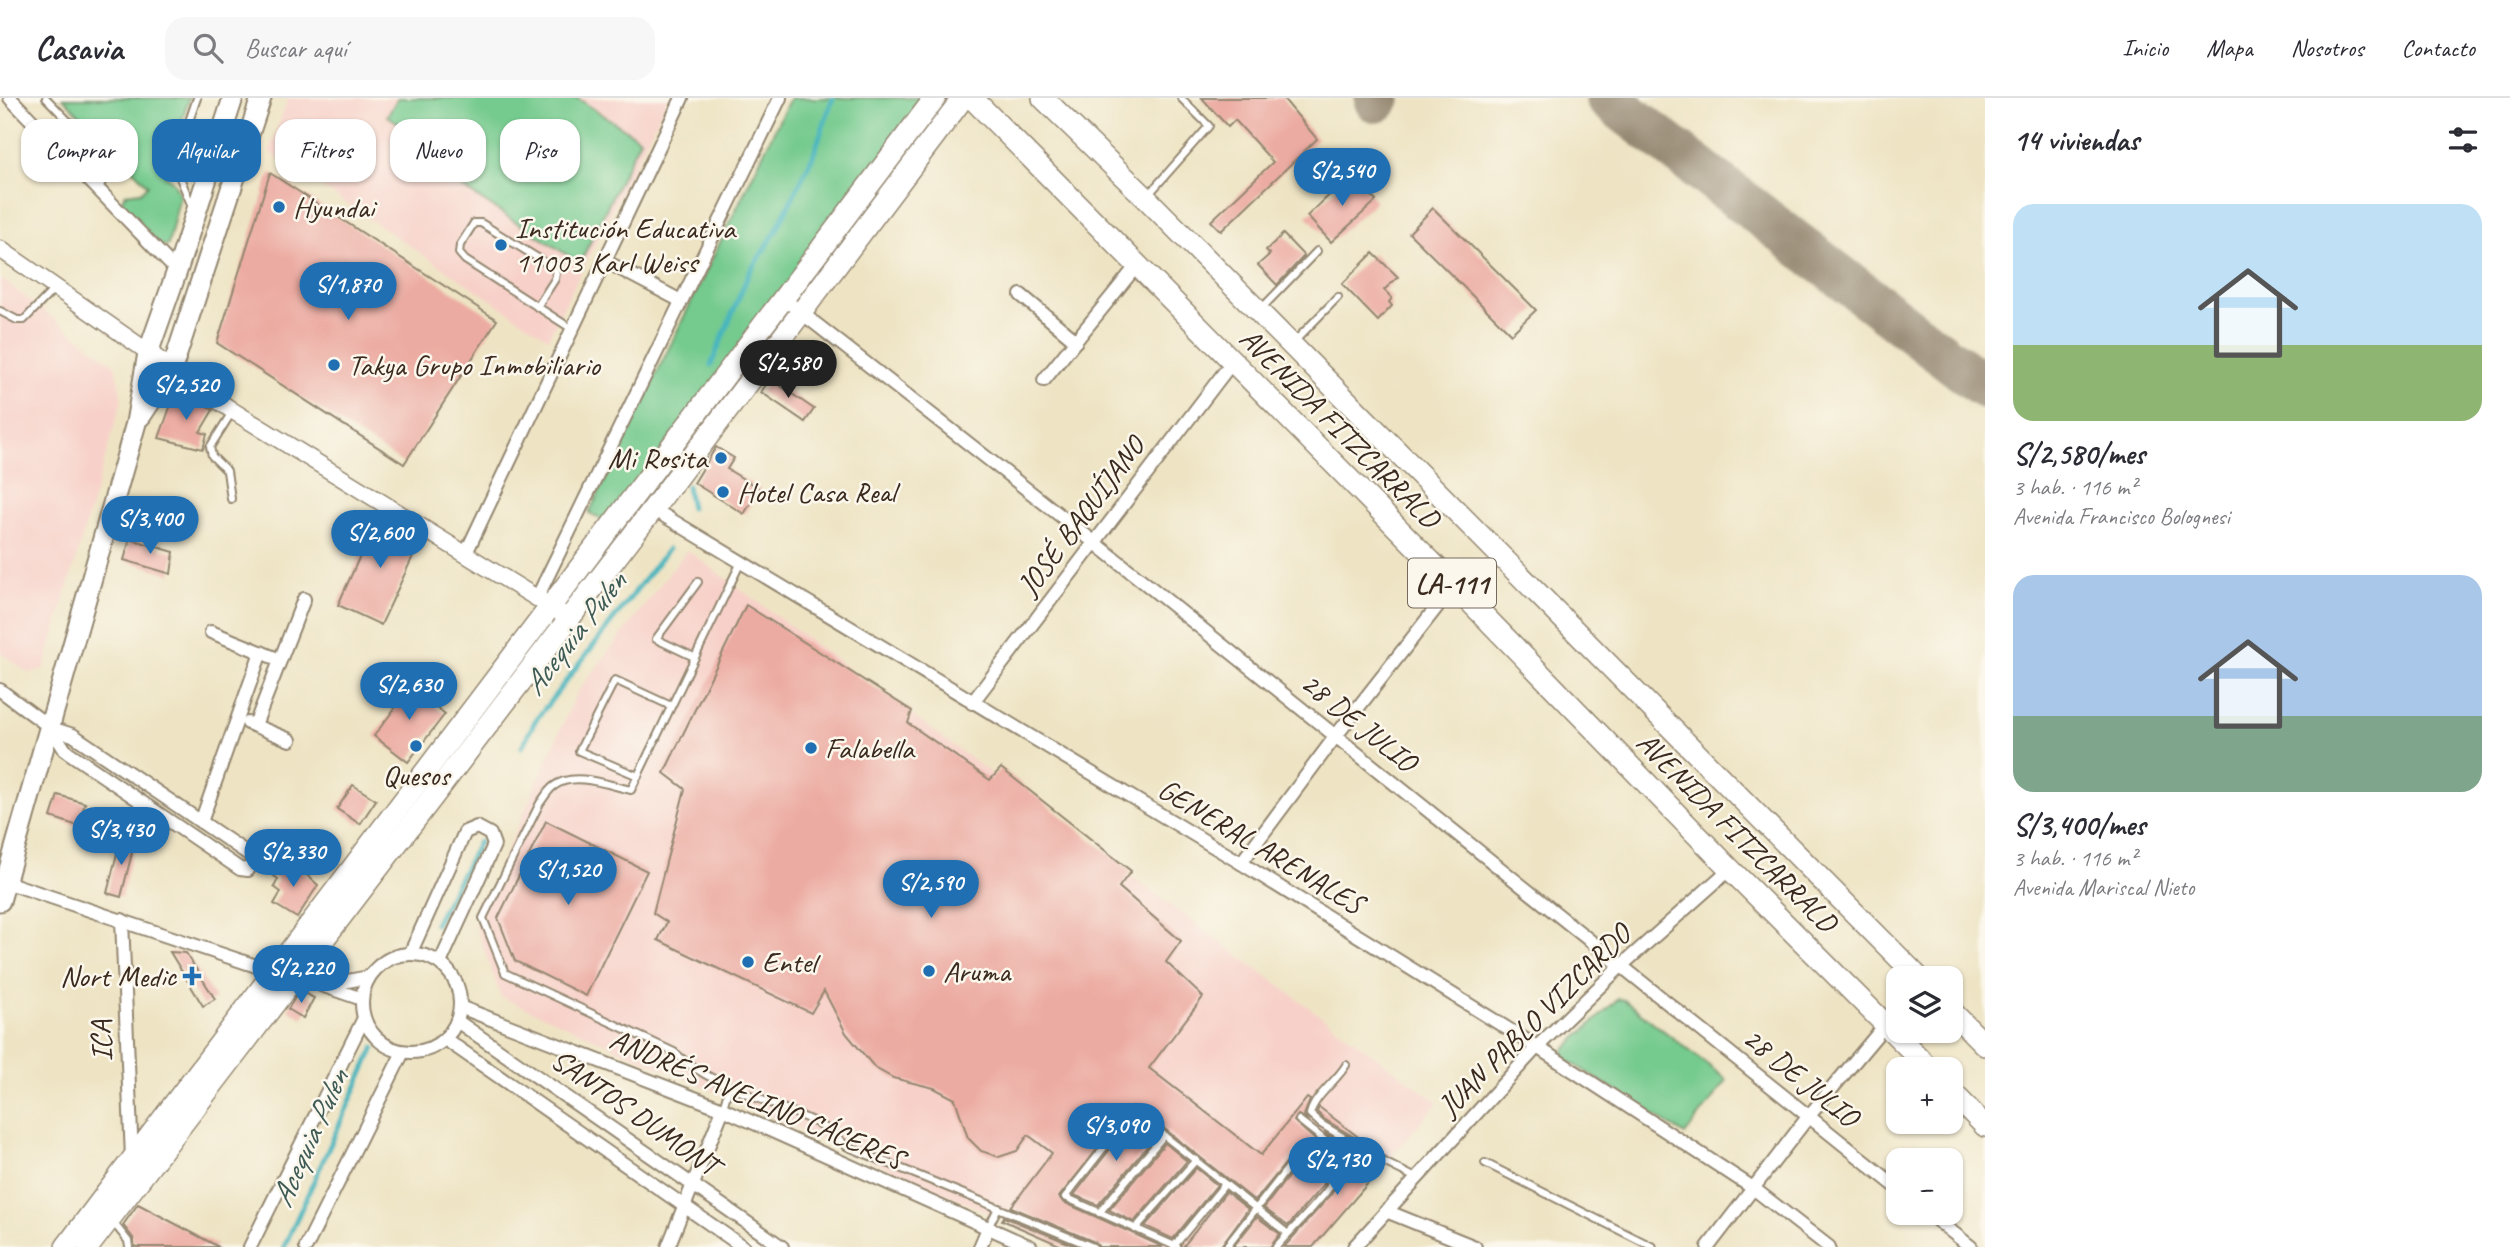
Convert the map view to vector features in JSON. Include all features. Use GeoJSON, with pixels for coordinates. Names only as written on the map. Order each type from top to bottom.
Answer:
{"type":"FeatureCollection","features":[{"type":"Feature","properties":{"kind":"main road"},"geometry":{"type":"LineString","coordinates":[[2,888],[51,727],[136,423],[148,353],[233,98]]}},
{"type":"Feature","properties":{"kind":"main road"},"geometry":{"type":"LineString","coordinates":[[136,423],[172,369],[261,98]]}},
{"type":"Feature","properties":{"kind":"main road"},"geometry":{"type":"LineString","coordinates":[[88,1247],[284,974],[543,602],[784,299],[935,98]]}},
{"type":"Feature","properties":{"kind":"main road"},"geometry":{"type":"LineString","coordinates":[[66,1247],[132,1160],[569,618],[962,98]]}},
{"type":"Feature","properties":{"kind":"main road","name":"AVENIDA FITZCARRALD"},"geometry":{"type":"LineString","coordinates":[[972,98],[1454,585],[1730,869],[1886,1024]]}},
{"type":"Feature","properties":{"kind":"main road","name":"AVENIDA FITZCARRALD"},"geometry":{"type":"LineString","coordinates":[[1043,98],[1146,198],[1907,966]]}},
{"type":"Feature","properties":{"kind":"main road"},"geometry":{"type":"LineString","coordinates":[[1963,1023],[1985,1045]]}},
{"type":"Feature","properties":{"kind":"main road","name":"AVENIDA FITZCARRALD"},"geometry":{"type":"LineString","coordinates":[[1905,1043],[1918,1057]]}},
{"type":"Feature","properties":{"kind":"main road"},"geometry":{"type":"LineString","coordinates":[[1963,1103],[1985,1126]]}},
{"type":"Feature","properties":{"kind":"street"},"geometry":{"type":"LineString","coordinates":[[10,98],[177,271]]}},
{"type":"Feature","properties":{"kind":"street"},"geometry":{"type":"LineString","coordinates":[[466,553],[682,98]]}},
{"type":"Feature","properties":{"kind":"street"},"geometry":{"type":"LineString","coordinates":[[543,602],[681,301],[780,98]]}},
{"type":"Feature","properties":{"kind":"street"},"geometry":{"type":"LineString","coordinates":[[0,249],[233,411],[569,618]]}},
{"type":"Feature","properties":{"kind":"street"},"geometry":{"type":"LineString","coordinates":[[605,261],[681,301]]}},
{"type":"Feature","properties":{"kind":"street"},"geometry":{"type":"LineString","coordinates":[[1044,380],[1138,264]]}},
{"type":"Feature","properties":{"kind":"street"},"geometry":{"type":"LineString","coordinates":[[1021,295],[1076,341]]}},
{"type":"Feature","properties":{"kind":"street","name":"28 DE JULIO"},"geometry":{"type":"LineString","coordinates":[[784,299],[1094,542],[1886,1179]]}},
{"type":"Feature","properties":{"kind":"street","name":"JOSÉ BAQUÍJANO"},"geometry":{"type":"LineString","coordinates":[[972,703],[1233,361]]}},
{"type":"Feature","properties":{"kind":"street","name":"GENERAL ARENALES"},"geometry":{"type":"LineString","coordinates":[[653,509],[1241,863],[1537,1047],[1752,1188],[1829,1247]]}},
{"type":"Feature","properties":{"kind":"street"},"geometry":{"type":"LineString","coordinates":[[1241,863],[1454,585]]}},
{"type":"Feature","properties":{"kind":"street"},"geometry":{"type":"LineString","coordinates":[[255,725],[304,599]]}},
{"type":"Feature","properties":{"kind":"street"},"geometry":{"type":"LineString","coordinates":[[211,632],[280,660]]}},
{"type":"Feature","properties":{"kind":"street"},"geometry":{"type":"LineString","coordinates":[[201,822],[261,652]]}},
{"type":"Feature","properties":{"kind":"street"},"geometry":{"type":"LineString","coordinates":[[0,690],[51,727],[73,735],[250,855],[254,859],[251,867],[248,870],[240,869],[65,750],[51,727]]}},
{"type":"Feature","properties":{"kind":"street"},"geometry":{"type":"LineString","coordinates":[[237,719],[290,740]]}},
{"type":"Feature","properties":{"kind":"street"},"geometry":{"type":"LineString","coordinates":[[410,954],[465,832],[477,827],[491,834],[494,845],[440,963]]}},
{"type":"Feature","properties":{"kind":"street","name":"JUAN PABLO VIZCARDO"},"geometry":{"type":"LineString","coordinates":[[1354,1247],[1537,1047],[1622,965],[1730,869]]}},
{"type":"Feature","properties":{"kind":"street"},"geometry":{"type":"LineString","coordinates":[[2,888],[122,920],[362,999]]}},
{"type":"Feature","properties":{"kind":"street","name":"ICA"},"geometry":{"type":"LineString","coordinates":[[122,920],[132,1160]]}},
{"type":"Feature","properties":{"kind":"street"},"geometry":{"type":"LineString","coordinates":[[410,954],[425,956],[440,963],[456,982],[460,995],[459,1014],[444,1039],[432,1048],[418,1052],[403,1052],[378,1041],[364,1018],[362,999],[369,977],[380,965],[394,957],[410,954]]}},
{"type":"Feature","properties":{"kind":"street"},"geometry":{"type":"LineString","coordinates":[[284,974],[342,982],[369,977]]}},
{"type":"Feature","properties":{"kind":"street","name":"ANDRÉS AVELINO CÁCERES"},"geometry":{"type":"LineString","coordinates":[[459,1014],[723,1108],[1031,1247]]}},
{"type":"Feature","properties":{"kind":"street","name":"SANTOS DUMONT"},"geometry":{"type":"LineString","coordinates":[[459,1014],[782,1247]]}},
{"type":"Feature","properties":{"kind":"street"},"geometry":{"type":"LineString","coordinates":[[250,1247],[364,1018]]}},
{"type":"Feature","properties":{"kind":"street"},"geometry":{"type":"LineString","coordinates":[[1708,1247],[1808,1117],[1886,1024]]}},
{"type":"Feature","properties":{"kind":"street","name":"SANTOS DUMONT"},"geometry":{"type":"LineString","coordinates":[[444,1039],[743,1247]]}},
{"type":"Feature","properties":{"kind":"street"},"geometry":{"type":"LineString","coordinates":[[306,1247],[403,1052]]}},
{"type":"Feature","properties":{"kind":"street"},"geometry":{"type":"LineString","coordinates":[[668,1247],[723,1108]]}},
{"type":"Feature","properties":{"kind":"street"},"geometry":{"type":"LineString","coordinates":[[1386,1211],[1475,1247]]}},
{"type":"Feature","properties":{"kind":"street"},"geometry":{"type":"LineString","coordinates":[[1943,1225],[1971,1247]]}},
{"type":"Feature","properties":{"kind":"street"},"geometry":{"type":"LineString","coordinates":[[980,1247],[988,1228]]}},
{"type":"Feature","properties":{"kind":"lane"},"geometry":{"type":"LineString","coordinates":[[46,98],[106,160],[108,170],[97,189]]}},
{"type":"Feature","properties":{"kind":"lane"},"geometry":{"type":"LineString","coordinates":[[195,215],[176,165],[197,98]]}},
{"type":"Feature","properties":{"kind":"lane"},"geometry":{"type":"LineString","coordinates":[[1146,198],[1209,126],[1181,98]]}},
{"type":"Feature","properties":{"kind":"lane"},"geometry":{"type":"LineString","coordinates":[[537,306],[555,279],[554,268],[481,223],[474,223],[460,245],[462,257],[572,329]]}},
{"type":"Feature","properties":{"kind":"lane"},"geometry":{"type":"LineString","coordinates":[[1258,312],[1317,251]]}},
{"type":"Feature","properties":{"kind":"lane"},"geometry":{"type":"LineString","coordinates":[[0,311],[17,320],[24,320],[55,288]]}},
{"type":"Feature","properties":{"kind":"lane"},"geometry":{"type":"LineString","coordinates":[[1292,345],[1338,296]]}},
{"type":"Feature","properties":{"kind":"lane"},"geometry":{"type":"LineString","coordinates":[[231,499],[227,471],[212,456],[210,447],[233,411]]}},
{"type":"Feature","properties":{"kind":"lane"},"geometry":{"type":"LineString","coordinates":[[741,562],[631,790],[566,779],[552,787],[540,803],[483,918],[505,973],[674,1052],[692,1069],[729,1087],[828,1129],[846,1146],[1093,1247]]}},
{"type":"Feature","properties":{"kind":"lane"},"geometry":{"type":"LineString","coordinates":[[694,657],[656,639],[698,582]]}},
{"type":"Feature","properties":{"kind":"lane"},"geometry":{"type":"LineString","coordinates":[[638,776],[579,751],[615,680],[671,706]]}},
{"type":"Feature","properties":{"kind":"lane"},"geometry":{"type":"LineString","coordinates":[[1346,1065],[1312,1105],[1310,1114],[1321,1124],[1416,1178]]}},
{"type":"Feature","properties":{"kind":"lane"},"geometry":{"type":"LineString","coordinates":[[723,1108],[729,1087]]}},
{"type":"Feature","properties":{"kind":"lane"},"geometry":{"type":"LineString","coordinates":[[1225,1184],[1175,1246],[1065,1197],[1133,1111],[1287,1233]]}},
{"type":"Feature","properties":{"kind":"lane"},"geometry":{"type":"LineString","coordinates":[[1276,1247],[1340,1172],[1341,1161],[1337,1152],[1299,1120]]}},
{"type":"Feature","properties":{"kind":"lane"},"geometry":{"type":"LineString","coordinates":[[1100,1213],[1164,1135]]}},
{"type":"Feature","properties":{"kind":"lane"},"geometry":{"type":"LineString","coordinates":[[1226,1247],[1294,1158],[1303,1154],[1331,1178],[1329,1188]]}},
{"type":"Feature","properties":{"kind":"lane"},"geometry":{"type":"LineString","coordinates":[[1135,1228],[1196,1160]]}},
{"type":"Feature","properties":{"kind":"lane"},"geometry":{"type":"LineString","coordinates":[[1485,1163],[1653,1247]]}},
{"type":"Feature","properties":{"kind":"lane"},"geometry":{"type":"LineString","coordinates":[[988,1228],[998,1208]]}},
{"type":"Feature","properties":{"kind":"lane"},"geometry":{"type":"LineString","coordinates":[[110,1218],[128,1241],[128,1247]]}},
{"type":"Feature","properties":{"kind":"shaded area","name":"Institución Educativa 11003 Karl Weiss"},"geometry":{"type":"Polygon","coordinates":[[[288,98],[668,98],[548,338],[314,182],[376,182],[376,119],[281,119],[288,98]]]}},
{"type":"Feature","properties":{"kind":"shaded area","name":"Institución Educativa 11003 Karl Weiss"},"geometry":{"type":"Polygon","coordinates":[[[275,135],[275,156],[269,152],[275,135]]]}},
{"type":"Feature","properties":{"kind":"shaded area"},"geometry":{"type":"Polygon","coordinates":[[[0,278],[115,365],[122,400],[44,669],[28,673],[0,652],[0,278]]]}},
{"type":"Feature","properties":{"kind":"shaded area"},"geometry":{"type":"Polygon","coordinates":[[[687,550],[1438,1102],[1313,1247],[1066,1247],[501,997],[475,924],[576,694],[687,550]]]}},
{"type":"Feature","properties":{"kind":"green space"},"geometry":{"type":"Polygon","coordinates":[[[63,98],[189,98],[182,119],[152,119],[152,182],[173,182],[180,195],[168,245],[160,246],[119,206],[125,194],[141,192],[148,185],[138,175],[138,119],[84,119],[63,98]]]}},
{"type":"Feature","properties":{"kind":"green space"},"geometry":{"type":"Polygon","coordinates":[[[398,98],[577,98],[640,139],[580,263],[454,182],[486,182],[486,119],[392,119],[387,116],[398,98]]]}},
{"type":"Feature","properties":{"kind":"green space"},"geometry":{"type":"Polygon","coordinates":[[[790,98],[929,98],[606,522],[589,513],[790,98]]]}},
{"type":"Feature","properties":{"kind":"green space"},"geometry":{"type":"Polygon","coordinates":[[[1618,999],[1624,1000],[1727,1080],[1685,1135],[1566,1059],[1563,1051],[1618,999]]]}},
{"type":"Feature","properties":{"kind":"building"},"geometry":{"type":"Polygon","coordinates":[[[1202,98],[1283,98],[1317,139],[1221,231],[1211,221],[1273,162],[1235,120],[1228,127],[1202,98]]]}},
{"type":"Feature","properties":{"kind":"building"},"geometry":{"type":"Polygon","coordinates":[[[270,173],[275,176],[275,182],[284,182],[497,320],[404,464],[217,343],[270,173]]]}},
{"type":"Feature","properties":{"kind":"building"},"geometry":{"type":"Polygon","coordinates":[[[1352,174],[1376,201],[1331,242],[1307,216],[1352,174]]]}},
{"type":"Feature","properties":{"kind":"building"},"geometry":{"type":"Polygon","coordinates":[[[1433,208],[1536,310],[1511,334],[1409,233],[1433,208]]]}},
{"type":"Feature","properties":{"kind":"building"},"geometry":{"type":"Polygon","coordinates":[[[1283,234],[1304,256],[1277,285],[1258,265],[1270,254],[1266,250],[1283,234]]]}},
{"type":"Feature","properties":{"kind":"building"},"geometry":{"type":"Polygon","coordinates":[[[1373,253],[1398,277],[1384,290],[1392,298],[1389,302],[1392,306],[1378,321],[1342,284],[1373,253]]]}},
{"type":"Feature","properties":{"kind":"building"},"geometry":{"type":"Polygon","coordinates":[[[770,379],[814,409],[805,422],[761,392],[770,379]]]}},
{"type":"Feature","properties":{"kind":"building"},"geometry":{"type":"Polygon","coordinates":[[[190,395],[213,410],[200,432],[207,434],[203,449],[159,438],[173,399],[190,395]]]}},
{"type":"Feature","properties":{"kind":"building"},"geometry":{"type":"Polygon","coordinates":[[[716,447],[734,458],[727,469],[760,489],[744,514],[694,483],[716,447]]]}},
{"type":"Feature","properties":{"kind":"building"},"geometry":{"type":"Polygon","coordinates":[[[379,513],[421,539],[381,625],[338,605],[379,513]]]}},
{"type":"Feature","properties":{"kind":"building"},"geometry":{"type":"Polygon","coordinates":[[[130,539],[174,552],[171,574],[124,560],[130,539]]]}},
{"type":"Feature","properties":{"kind":"building"},"geometry":{"type":"Polygon","coordinates":[[[746,605],[912,711],[908,723],[990,780],[1001,768],[1131,871],[1119,887],[1181,941],[1166,962],[1203,997],[1149,1068],[1261,1155],[1307,1098],[1310,1100],[1304,1115],[1307,1119],[1298,1115],[1294,1121],[1331,1154],[1335,1162],[1332,1172],[1305,1149],[1297,1149],[1255,1201],[1137,1107],[1132,1106],[1059,1197],[1063,1202],[1163,1247],[1099,1247],[1095,1242],[1011,1207],[1052,1153],[1028,1135],[1017,1151],[999,1157],[981,1151],[968,1138],[955,1099],[934,1088],[893,1078],[875,1068],[846,1033],[824,991],[811,1013],[658,940],[667,922],[653,913],[685,789],[664,773],[746,605]]]}},
{"type":"Feature","properties":{"kind":"building"},"geometry":{"type":"Polygon","coordinates":[[[403,681],[445,714],[408,762],[374,736],[395,708],[387,702],[403,681]]]}},
{"type":"Feature","properties":{"kind":"building"},"geometry":{"type":"Polygon","coordinates":[[[353,785],[376,800],[360,824],[337,809],[353,785]]]}},
{"type":"Feature","properties":{"kind":"building"},"geometry":{"type":"Polygon","coordinates":[[[58,795],[85,803],[78,826],[51,817],[58,795]]]}},
{"type":"Feature","properties":{"kind":"building"},"geometry":{"type":"Polygon","coordinates":[[[546,821],[647,871],[586,996],[515,961],[498,918],[546,821]]]}},
{"type":"Feature","properties":{"kind":"building"},"geometry":{"type":"Polygon","coordinates":[[[121,838],[135,841],[121,897],[107,893],[121,838]]]}},
{"type":"Feature","properties":{"kind":"building"},"geometry":{"type":"Polygon","coordinates":[[[281,863],[289,868],[293,863],[318,885],[297,918],[274,904],[281,892],[274,887],[278,879],[274,876],[281,863]]]}},
{"type":"Feature","properties":{"kind":"building","name":"Nort Medic"},"geometry":{"type":"Polygon","coordinates":[[[170,952],[186,953],[215,999],[203,1006],[170,952]]]}},
{"type":"Feature","properties":{"kind":"building"},"geometry":{"type":"Polygon","coordinates":[[[304,993],[314,998],[303,1018],[288,1009],[296,996],[304,993]]]}},
{"type":"Feature","properties":{"kind":"building"},"geometry":{"type":"Polygon","coordinates":[[[1319,1107],[1374,1149],[1324,1119],[1317,1112],[1319,1107]]]}},
{"type":"Feature","properties":{"kind":"building"},"geometry":{"type":"Polygon","coordinates":[[[1134,1119],[1156,1136],[1098,1205],[1074,1195],[1134,1119]]]}},
{"type":"Feature","properties":{"kind":"building"},"geometry":{"type":"Polygon","coordinates":[[[1324,1132],[1382,1167],[1313,1247],[1284,1247],[1330,1196],[1345,1172],[1347,1161],[1344,1154],[1324,1132]]]}},
{"type":"Feature","properties":{"kind":"building"},"geometry":{"type":"Polygon","coordinates":[[[1165,1143],[1187,1161],[1134,1222],[1109,1210],[1165,1143]]]}},
{"type":"Feature","properties":{"kind":"building"},"geometry":{"type":"Polygon","coordinates":[[[1301,1160],[1325,1180],[1288,1226],[1264,1208],[1301,1160]]]}},
{"type":"Feature","properties":{"kind":"building"},"geometry":{"type":"Polygon","coordinates":[[[1196,1168],[1217,1185],[1173,1239],[1145,1226],[1196,1168]]]}},
{"type":"Feature","properties":{"kind":"building"},"geometry":{"type":"Polygon","coordinates":[[[1226,1192],[1248,1209],[1220,1247],[1183,1247],[1226,1192]]]}},
{"type":"Feature","properties":{"kind":"building"},"geometry":{"type":"Polygon","coordinates":[[[138,1204],[219,1247],[135,1247],[133,1238],[123,1225],[138,1204]]]}},
{"type":"Feature","properties":{"kind":"building"},"geometry":{"type":"Polygon","coordinates":[[[1004,1217],[1078,1247],[1064,1247],[1002,1220],[1004,1217]]]}},
{"type":"Feature","properties":{"kind":"building"},"geometry":{"type":"Polygon","coordinates":[[[1257,1217],[1280,1234],[1270,1247],[1233,1247],[1257,1217]]]}},
{"type":"Feature","properties":{"kind":"waterway","name":"Acequia Pulen"},"geometry":{"type":"LineString","coordinates":[[711,365],[749,273],[775,233],[813,156],[833,98]]}},
{"type":"Feature","properties":{"kind":"waterway","name":"Acequia Pulen"},"geometry":{"type":"LineString","coordinates":[[687,486],[691,508]]}},
{"type":"Feature","properties":{"kind":"waterway","name":"Acequia Pulen"},"geometry":{"type":"LineString","coordinates":[[522,747],[535,721],[668,549]]}},
{"type":"Feature","properties":{"kind":"waterway","name":"Acequia Pulen"},"geometry":{"type":"LineString","coordinates":[[435,924],[479,842]]}},
{"type":"Feature","properties":{"kind":"waterway","name":"Acequia Pulen"},"geometry":{"type":"LineString","coordinates":[[284,1247],[374,1048]]}},
{"type":"Feature","properties":{"kind":"taxiway"},"geometry":{"type":"LineString","coordinates":[[1376,101],[1379,98]]}},
{"type":"Feature","properties":{"kind":"taxiway"},"geometry":{"type":"LineString","coordinates":[[1607,98],[1985,387]]}},
{"type":"Feature","properties":{"kind":"place","name":"Hyundai"},"geometry":{"type":"Point","coordinates":[279,207]}},
{"type":"Feature","properties":{"kind":"place","name":"Institución Educativa 11003 Karl Weiss"},"geometry":{"type":"Point","coordinates":[501,245]}},
{"type":"Feature","properties":{"kind":"place","name":"Takya Grupo Inmobiliario"},"geometry":{"type":"Point","coordinates":[334,365]}},
{"type":"Feature","properties":{"kind":"place","name":"Mi Rosita"},"geometry":{"type":"Point","coordinates":[721,458]}},
{"type":"Feature","properties":{"kind":"place","name":"Hotel Casa Real"},"geometry":{"type":"Point","coordinates":[723,492]}},
{"type":"Feature","properties":{"kind":"place","name":"Quesos"},"geometry":{"type":"Point","coordinates":[416,746]}},
{"type":"Feature","properties":{"kind":"place","name":"Falabella"},"geometry":{"type":"Point","coordinates":[811,748]}},
{"type":"Feature","properties":{"kind":"place","name":"Entel"},"geometry":{"type":"Point","coordinates":[748,962]}},
{"type":"Feature","properties":{"kind":"place","name":"Aruma"},"geometry":{"type":"Point","coordinates":[929,971]}},
{"type":"Feature","properties":{"kind":"place","name":"Nort Medic"},"geometry":{"type":"Point","coordinates":[192,976]}}]}
